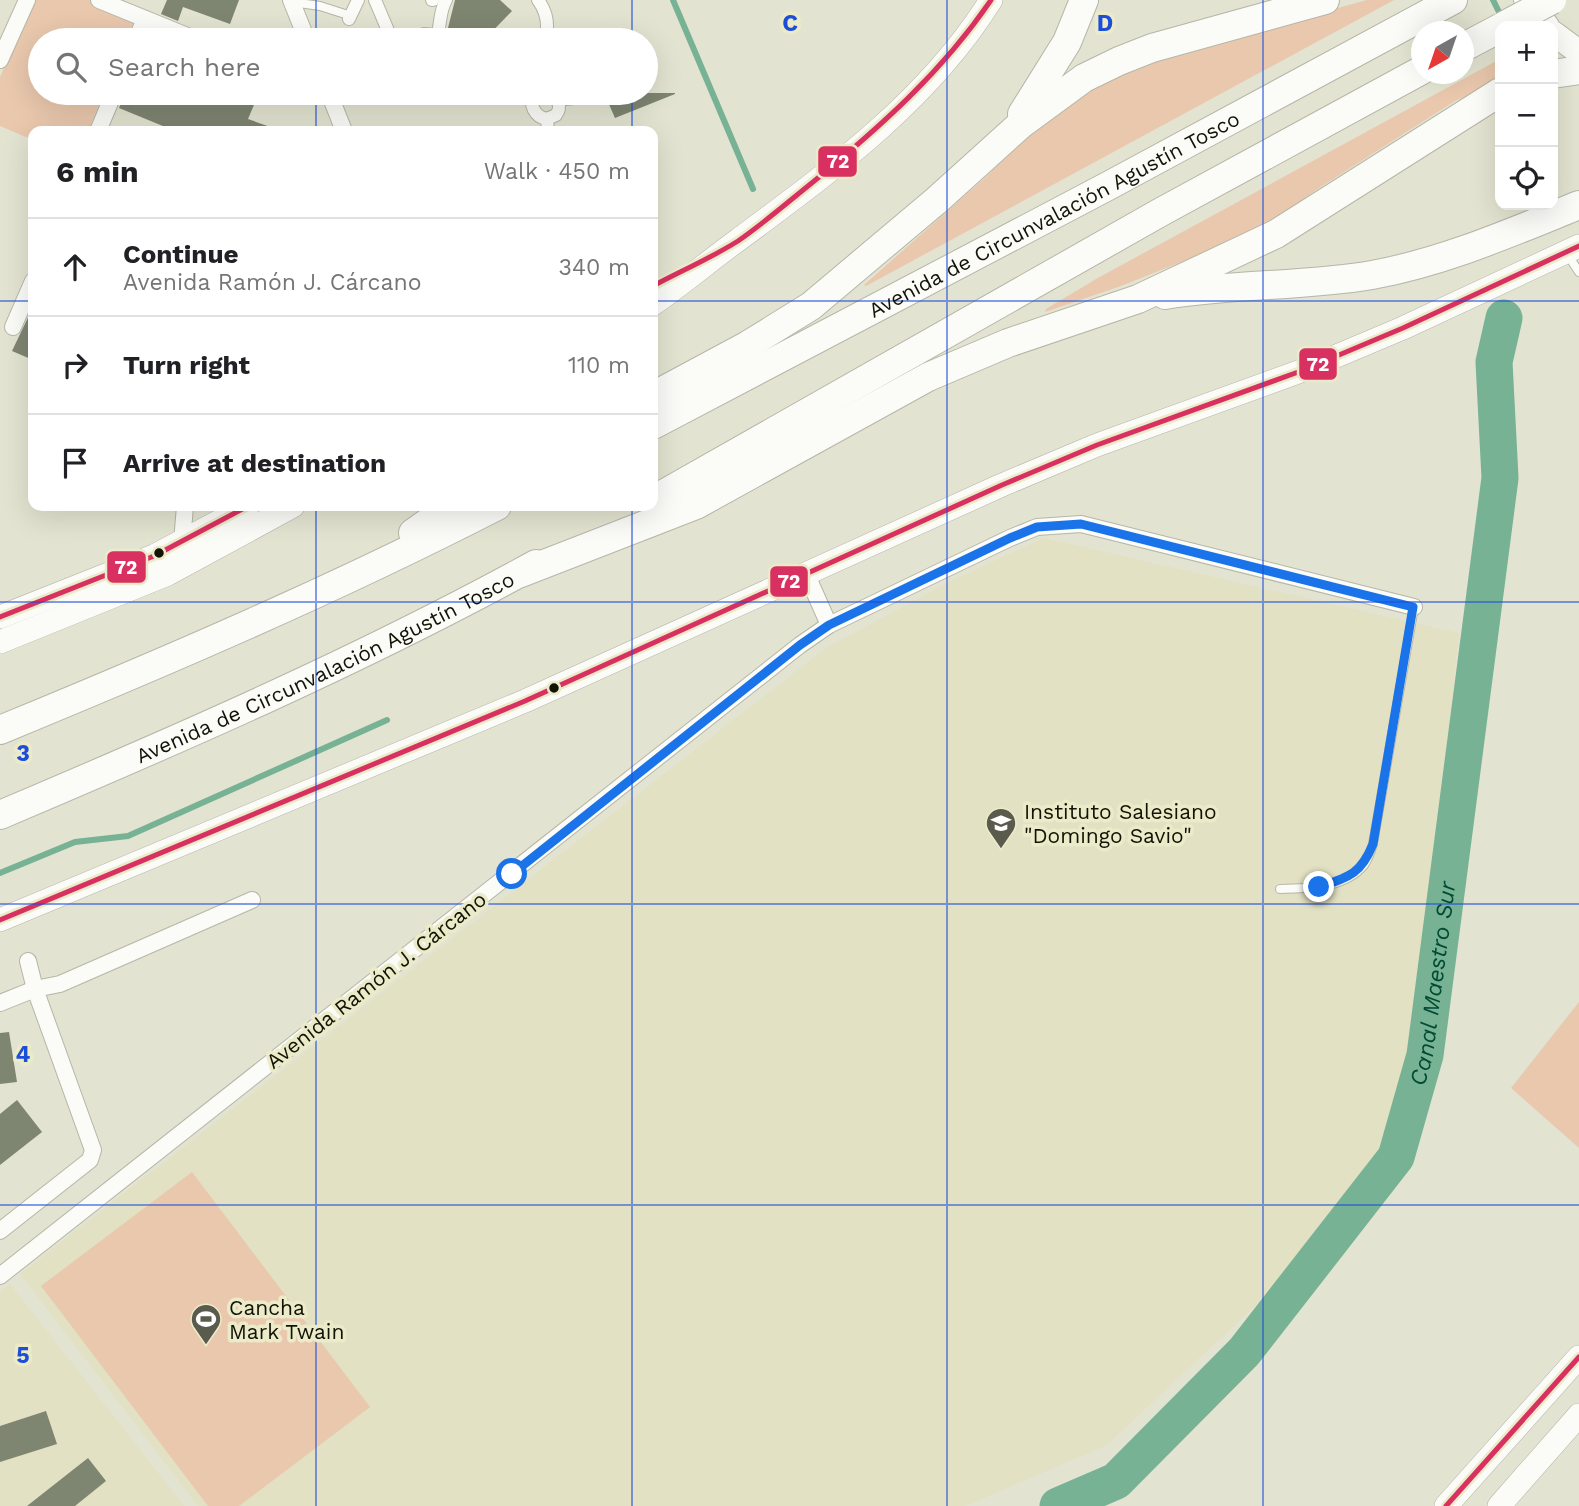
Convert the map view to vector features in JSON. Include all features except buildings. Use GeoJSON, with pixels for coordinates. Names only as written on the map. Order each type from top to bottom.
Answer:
{"type":"FeatureCollection","features":[{"type":"Feature","properties":{"kind":"highway"},"geometry":{"type":"LineString","coordinates":[[998,143],[1028,106],[1049,73],[1084,0]]}},
{"type":"Feature","properties":{"kind":"highway"},"geometry":{"type":"LineString","coordinates":[[658,393],[748,345],[811,306],[937,200],[998,143],[1073,85],[1119,61],[1152,48],[1325,0]]}},
{"type":"Feature","properties":{"kind":"highway","name":"Avenida de Circunvalación Agustín Tosco"},"geometry":{"type":"LineString","coordinates":[[658,422],[1108,186],[1453,0]]}},
{"type":"Feature","properties":{"kind":"highway"},"geometry":{"type":"LineString","coordinates":[[1486,35],[1552,0]]}},
{"type":"Feature","properties":{"kind":"highway"},"geometry":{"type":"LineString","coordinates":[[1558,73],[1579,71]]}},
{"type":"Feature","properties":{"kind":"highway"},"geometry":{"type":"LineString","coordinates":[[658,497],[1161,212],[1411,76]]}},
{"type":"Feature","properties":{"kind":"highway"},"geometry":{"type":"LineString","coordinates":[[521,573],[696,505],[928,377],[966,359],[1138,299],[1276,234],[1495,95]]}},
{"type":"Feature","properties":{"kind":"highway"},"geometry":{"type":"LineString","coordinates":[[1138,299],[1194,291],[1318,283],[1375,274],[1466,250],[1579,205]]}},
{"type":"Feature","properties":{"kind":"highway"},"geometry":{"type":"LineString","coordinates":[[351,578],[444,511]]}},
{"type":"Feature","properties":{"kind":"highway"},"geometry":{"type":"LineString","coordinates":[[0,730],[227,634],[351,578],[487,511]]}},
{"type":"Feature","properties":{"kind":"highway","name":"Avenida de Circunvalación Agustín Tosco"},"geometry":{"type":"LineString","coordinates":[[0,815],[205,727],[420,625],[634,511]]}},
{"type":"Feature","properties":{"kind":"main road"},"geometry":{"type":"LineString","coordinates":[[658,300],[782,208],[908,103],[972,32],[991,0]]}},
{"type":"Feature","properties":{"kind":"main road"},"geometry":{"type":"LineString","coordinates":[[1526,0],[1542,21]]}},
{"type":"Feature","properties":{"kind":"main road"},"geometry":{"type":"LineString","coordinates":[[1558,37],[1579,52]]}},
{"type":"Feature","properties":{"kind":"main road"},"geometry":{"type":"LineString","coordinates":[[658,283],[726,248]]}},
{"type":"Feature","properties":{"kind":"main road"},"geometry":{"type":"LineString","coordinates":[[0,920],[525,701],[924,518],[1097,445],[1339,355],[1572,249]]}},
{"type":"Feature","properties":{"kind":"main road"},"geometry":{"type":"LineString","coordinates":[[0,642],[168,574],[188,551],[241,511]]}},
{"type":"Feature","properties":{"kind":"main road"},"geometry":{"type":"LineString","coordinates":[[0,617],[154,556],[188,551],[281,511]]}},
{"type":"Feature","properties":{"kind":"main road"},"geometry":{"type":"LineString","coordinates":[[1446,1506],[1579,1357]]}},
{"type":"Feature","properties":{"kind":"main road"},"geometry":{"type":"LineString","coordinates":[[1499,1506],[1579,1415]]}},
{"type":"Feature","properties":{"kind":"street"},"geometry":{"type":"LineString","coordinates":[[0,60],[27,0]]}},
{"type":"Feature","properties":{"kind":"street"},"geometry":{"type":"LineString","coordinates":[[99,0],[167,28]]}},
{"type":"Feature","properties":{"kind":"street"},"geometry":{"type":"LineString","coordinates":[[347,17],[358,0]]}},
{"type":"Feature","properties":{"kind":"street"},"geometry":{"type":"LineString","coordinates":[[375,0],[387,28]]}},
{"type":"Feature","properties":{"kind":"street"},"geometry":{"type":"LineString","coordinates":[[440,28],[441,10],[446,0]]}},
{"type":"Feature","properties":{"kind":"street"},"geometry":{"type":"LineString","coordinates":[[538,0],[545,10],[547,28]]}},
{"type":"Feature","properties":{"kind":"street"},"geometry":{"type":"LineString","coordinates":[[291,1],[302,28]]}},
{"type":"Feature","properties":{"kind":"street"},"geometry":{"type":"LineString","coordinates":[[141,28],[145,19]]}},
{"type":"Feature","properties":{"kind":"street"},"geometry":{"type":"LineString","coordinates":[[105,126],[111,105]]}},
{"type":"Feature","properties":{"kind":"street"},"geometry":{"type":"LineString","coordinates":[[333,105],[342,126]]}},
{"type":"Feature","properties":{"kind":"street"},"geometry":{"type":"LineString","coordinates":[[533,105],[533,110],[548,125],[558,113],[559,105]]}},
{"type":"Feature","properties":{"kind":"street"},"geometry":{"type":"LineString","coordinates":[[13,327],[28,292]]}},
{"type":"Feature","properties":{"kind":"street"},"geometry":{"type":"LineString","coordinates":[[185,511],[188,551]]}},
{"type":"Feature","properties":{"kind":"street","name":"Avenida Ramón J. Cárcano"},"geometry":{"type":"LineString","coordinates":[[0,1276],[800,645],[829,625],[1010,538],[1037,527],[1081,524],[1413,607]]}},
{"type":"Feature","properties":{"kind":"street"},"geometry":{"type":"LineString","coordinates":[[806,573],[829,625]]}},
{"type":"Feature","properties":{"kind":"street"},"geometry":{"type":"LineString","coordinates":[[0,1003],[35,989],[60,984],[252,900]]}},
{"type":"Feature","properties":{"kind":"street"},"geometry":{"type":"LineString","coordinates":[[0,1231],[90,1160],[93,1150],[35,989],[28,961]]}},
{"type":"Feature","properties":{"kind":"lane"},"geometry":{"type":"LineString","coordinates":[[291,1],[320,6],[347,17]]}},
{"type":"Feature","properties":{"kind":"lane"},"geometry":{"type":"LineString","coordinates":[[1572,249],[1579,272]]}},
{"type":"Feature","properties":{"kind":"lane"},"geometry":{"type":"LineString","coordinates":[[1280,889],[1319,887],[1350,877],[1365,863],[1373,844],[1413,607]]}},
{"type":"Feature","properties":{"kind":"shaded area"},"geometry":{"type":"Polygon","coordinates":[[[32,0],[89,0],[135,19],[131,28],[28,28],[28,105],[99,105],[90,126],[28,126],[28,138],[0,126],[0,77],[32,0]]]}},
{"type":"Feature","properties":{"kind":"shaded area"},"geometry":{"type":"Polygon","coordinates":[[[1367,0],[1394,0],[864,285],[988,175],[1033,128],[1092,85],[1165,55],[1367,0]]]}},
{"type":"Feature","properties":{"kind":"shaded area"},"geometry":{"type":"Polygon","coordinates":[[[1495,62],[1495,82],[1455,101],[1277,218],[1234,241],[1121,286],[1045,312],[1096,279],[1454,84],[1474,84],[1474,73],[1495,62]]]}},
{"type":"Feature","properties":{"kind":"shaded area","name":"Instituto Salesiano \"Domingo Savio\""},"geometry":{"type":"Polygon","coordinates":[[[1044,538],[1459,633],[1416,1052],[1387,1150],[1303,1261],[1107,1445],[966,1506],[198,1506],[20,1274],[826,648],[951,581],[1044,538]]]}},
{"type":"Feature","properties":{"kind":"shaded area"},"geometry":{"type":"Polygon","coordinates":[[[1579,1002],[1579,1148],[1511,1088],[1579,1002]]]}},
{"type":"Feature","properties":{"kind":"shaded area","name":"Cancha Mark Twain"},"geometry":{"type":"Polygon","coordinates":[[[192,1172],[370,1407],[239,1506],[208,1506],[41,1286],[192,1172]]]}},
{"type":"Feature","properties":{"kind":"shaded area"},"geometry":{"type":"Polygon","coordinates":[[[10,1284],[184,1506],[0,1506],[0,1292],[10,1284]]]}},
{"type":"Feature","properties":{"kind":"waterway"},"geometry":{"type":"LineString","coordinates":[[673,0],[753,189]]}},
{"type":"Feature","properties":{"kind":"waterway","name":"Canal Maestro Sur"},"geometry":{"type":"LineString","coordinates":[[1493,0],[1502,18]]}},
{"type":"Feature","properties":{"kind":"waterway","name":"Canal Maestro Sur"},"geometry":{"type":"LineString","coordinates":[[1058,1506],[1116,1481],[1244,1352],[1396,1157],[1425,1055],[1500,478],[1494,362],[1504,318]]}},
{"type":"Feature","properties":{"kind":"waterway"},"geometry":{"type":"LineString","coordinates":[[0,873],[75,842],[128,836],[387,720]]}},
{"type":"Feature","properties":{"kind":"transit line","name":"72"},"geometry":{"type":"LineString","coordinates":[[658,284],[738,241],[838,161],[931,75],[991,0]]}},
{"type":"Feature","properties":{"kind":"transit line","name":"72"},"geometry":{"type":"LineString","coordinates":[[0,920],[525,701],[1002,485],[1097,445],[1301,371],[1403,328],[1579,246]]}},
{"type":"Feature","properties":{"kind":"transit line","name":"72"},"geometry":{"type":"LineString","coordinates":[[0,617],[154,556],[239,511]]}},
{"type":"Feature","properties":{"kind":"transit line","name":"72"},"geometry":{"type":"LineString","coordinates":[[1446,1506],[1579,1357]]}},
{"type":"Feature","properties":{"kind":"place","name":"Instituto Salesiano \"Domingo Savio\""},"geometry":{"type":"Point","coordinates":[1001,850]}},
{"type":"Feature","properties":{"kind":"place","name":"Cancha Mark Twain"},"geometry":{"type":"Point","coordinates":[206,1346]}},
{"type":"Feature","properties":{"kind":"route"},"geometry":{"type":"LineString","coordinates":[[512,874],[800,645],[829,625],[1037,527],[1081,524],[1413,607],[1373,844],[1365,863],[1350,877],[1319,887]]}}]}
